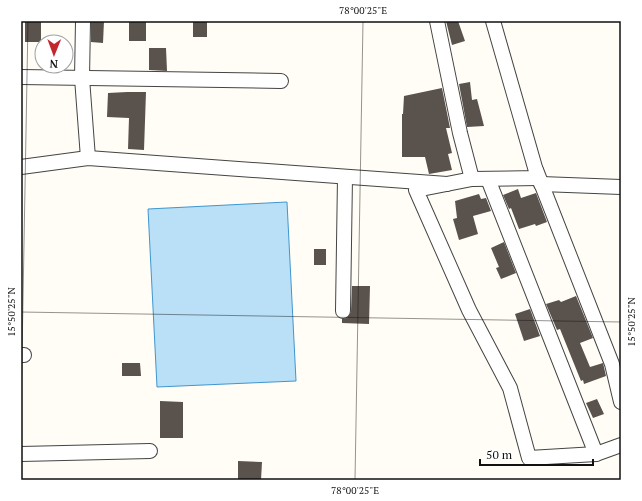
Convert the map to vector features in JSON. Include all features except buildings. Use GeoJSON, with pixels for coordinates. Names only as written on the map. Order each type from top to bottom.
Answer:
{"type":"FeatureCollection","features":[{"type":"Feature","properties":{"kind":"street"},"geometry":{"type":"LineString","coordinates":[[83,21],[82,78],[88,158]]}},
{"type":"Feature","properties":{"kind":"street"},"geometry":{"type":"LineString","coordinates":[[437,21],[460,133],[472,179]]}},
{"type":"Feature","properties":{"kind":"street"},"geometry":{"type":"LineString","coordinates":[[493,21],[538,178],[472,179],[416,190],[469,310],[510,388],[529,458],[596,454],[621,445]]}},
{"type":"Feature","properties":{"kind":"street"},"geometry":{"type":"LineString","coordinates":[[21,77],[281,81]]}},
{"type":"Feature","properties":{"kind":"street"},"geometry":{"type":"LineString","coordinates":[[21,167],[88,158],[447,184]]}},
{"type":"Feature","properties":{"kind":"street"},"geometry":{"type":"LineString","coordinates":[[536,170],[612,364],[621,402]]}},
{"type":"Feature","properties":{"kind":"street"},"geometry":{"type":"LineString","coordinates":[[343,311],[345,177]]}},
{"type":"Feature","properties":{"kind":"street"},"geometry":{"type":"LineString","coordinates":[[488,179],[596,454]]}},
{"type":"Feature","properties":{"kind":"street"},"geometry":{"type":"LineString","coordinates":[[541,184],[621,187]]}},
{"type":"Feature","properties":{"kind":"street"},"geometry":{"type":"LineString","coordinates":[[21,454],[150,451]]}},
{"type":"Feature","properties":{"kind":"water"},"geometry":{"type":"Polygon","coordinates":[[[287,202],[296,381],[157,387],[148,209],[287,202]]]}}]}
